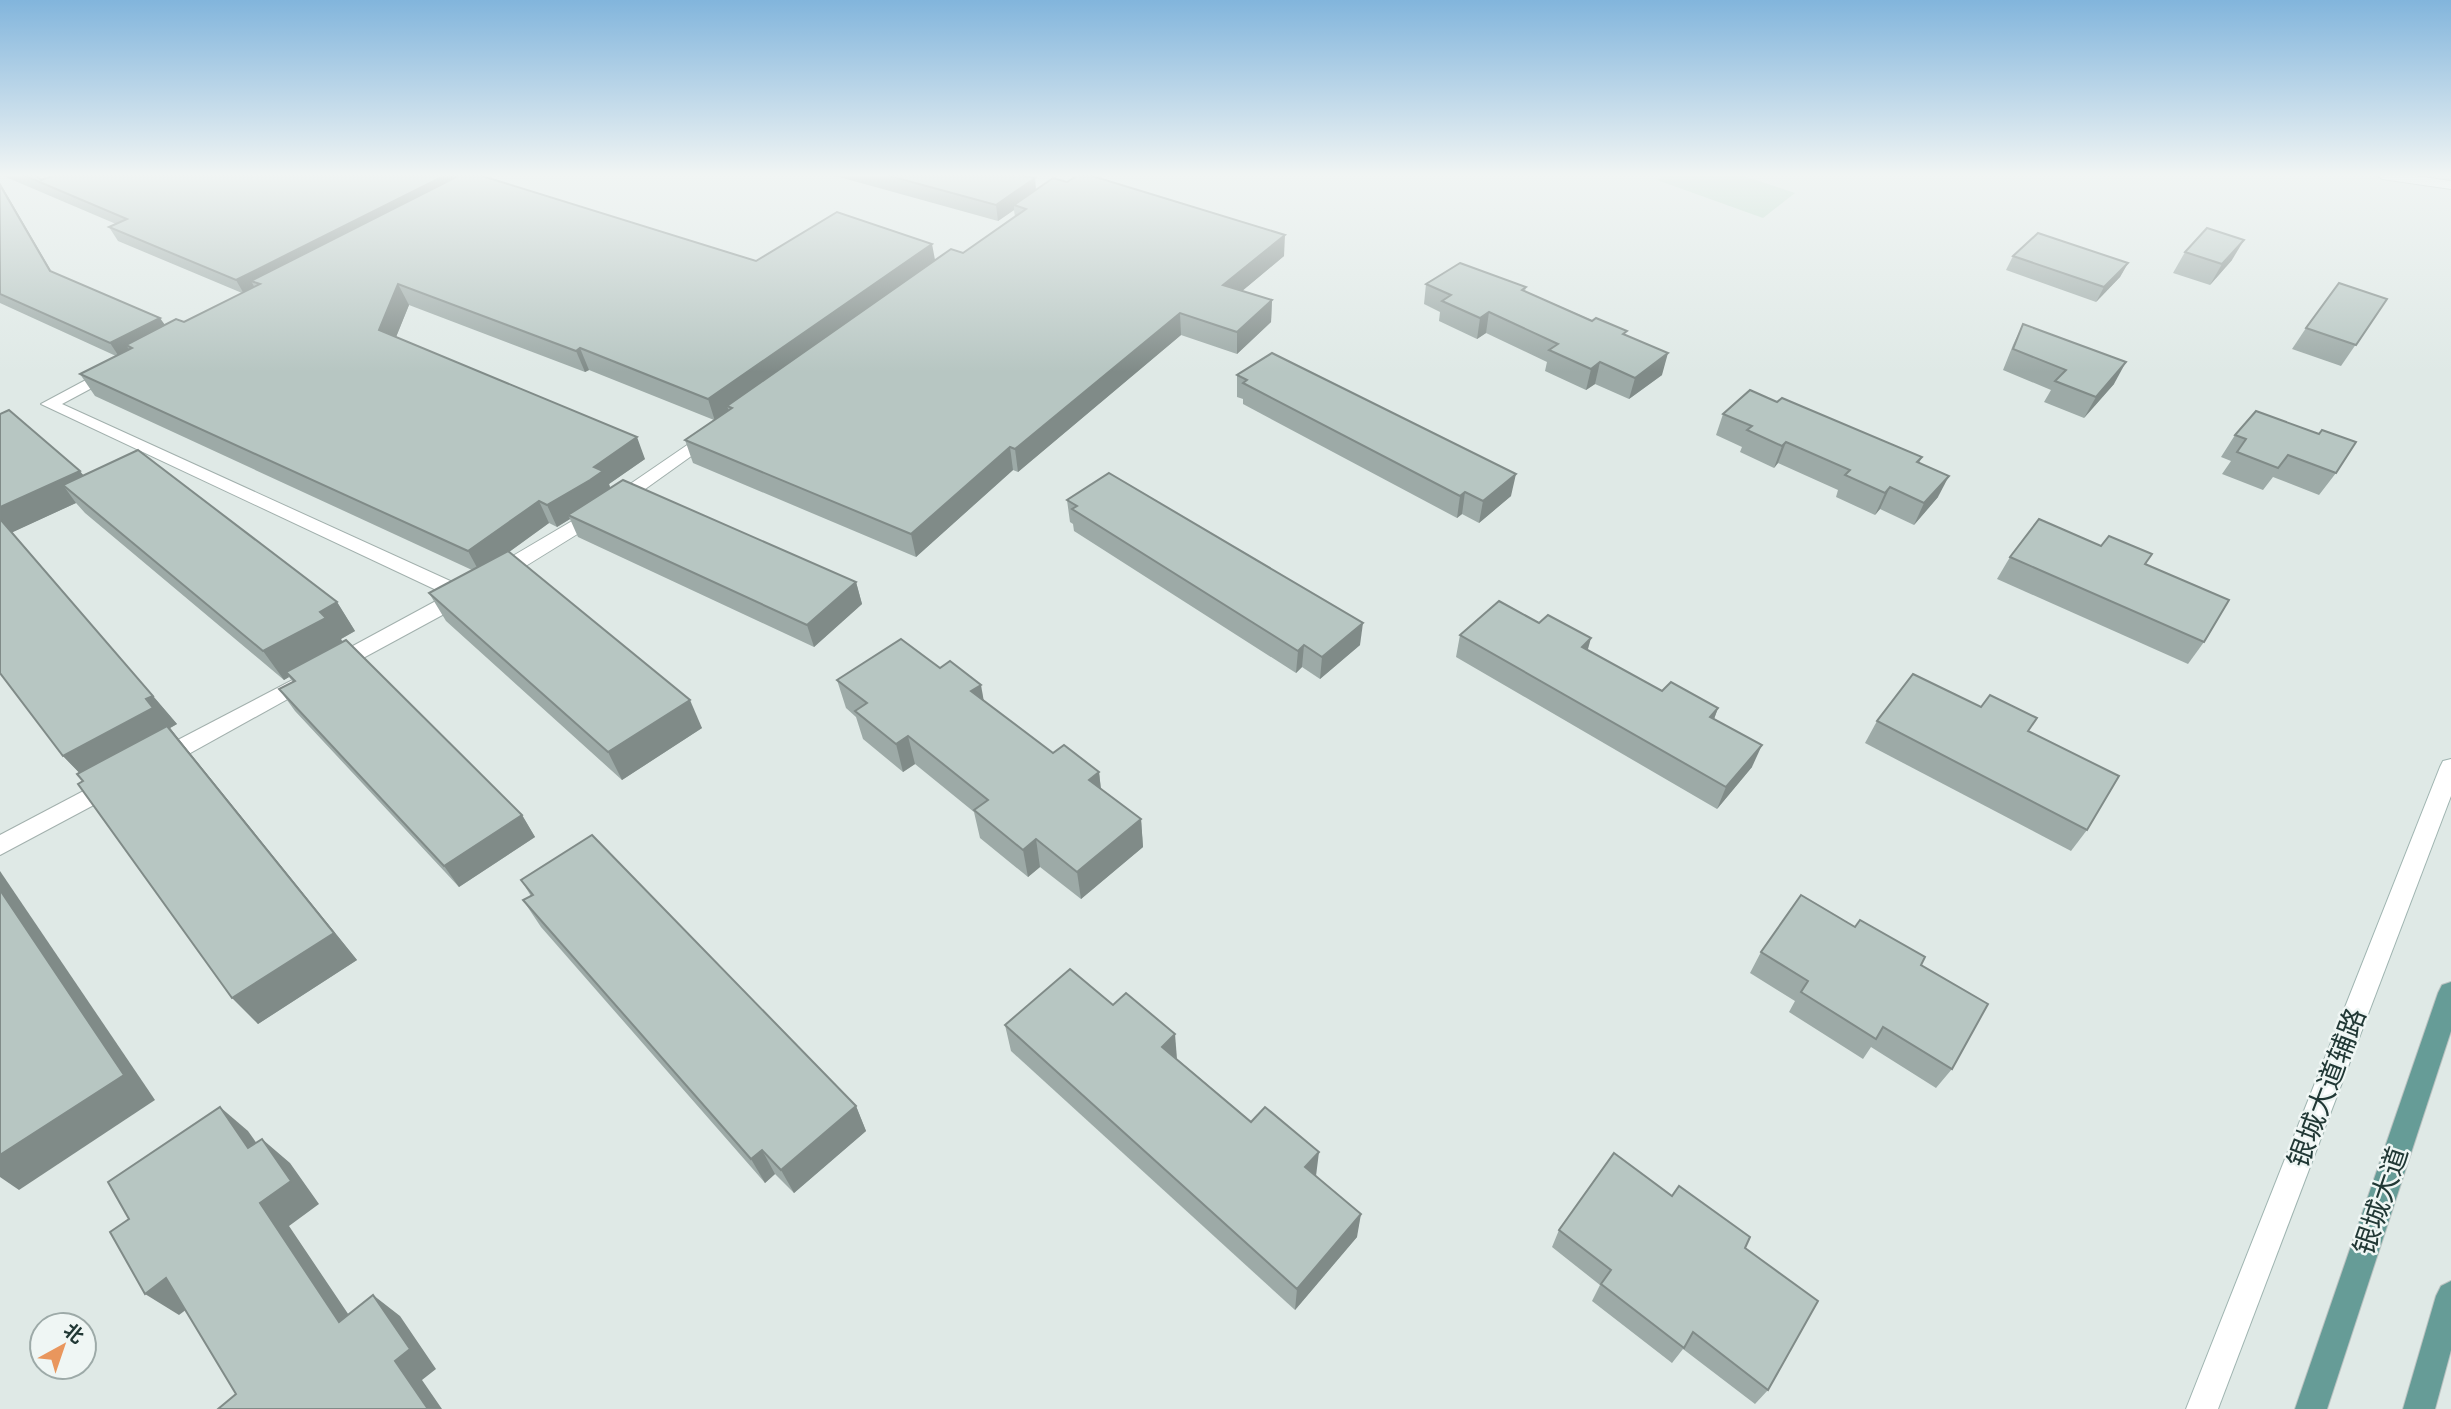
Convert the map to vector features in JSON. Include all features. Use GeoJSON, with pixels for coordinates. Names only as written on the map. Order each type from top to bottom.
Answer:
{"type":"FeatureCollection","features":[{"type":"Feature","properties":{"kind":"main road","name":"银城大道"},"geometry":{"type":"LineString","coordinates":[[2312,1409],[2451,993]]}},
{"type":"Feature","properties":{"kind":"main road"},"geometry":{"type":"LineString","coordinates":[[2418,1409],[2451,1296]]}},
{"type":"Feature","properties":{"kind":"street"},"geometry":{"type":"LineString","coordinates":[[123,365],[48,404],[474,588]]}},
{"type":"Feature","properties":{"kind":"street"},"geometry":{"type":"LineString","coordinates":[[0,846],[474,588],[607,508],[731,420]]}},
{"type":"Feature","properties":{"kind":"street","name":"银城大道辅路"},"geometry":{"type":"LineString","coordinates":[[2202,1409],[2451,767]]}},
{"type":"Feature","properties":{"kind":"building"},"geometry":{"type":"Polygon","coordinates":[[[0,241],[32,241],[50,271],[160,318],[110,343],[0,294],[0,241]]]}},
{"type":"Feature","properties":{"kind":"building"},"geometry":{"type":"Polygon","coordinates":[[[142,241],[314,241],[236,280],[142,241]]]}},
{"type":"Feature","properties":{"kind":"building"},"geometry":{"type":"Polygon","coordinates":[[[330,241],[691,241],[756,261],[789,241],[922,241],[932,244],[708,399],[580,348],[576,351],[398,284],[379,330],[637,437],[594,467],[603,471],[590,480],[547,505],[539,501],[468,551],[80,374],[132,348],[126,345],[176,319],[184,322],[260,284],[251,281],[330,241]]]}},
{"type":"Feature","properties":{"kind":"building"},"geometry":{"type":"Polygon","coordinates":[[[981,241],[1278,241],[1223,285],[1272,300],[1237,332],[1180,313],[1015,449],[1010,447],[911,534],[685,440],[732,408],[727,406],[951,249],[963,253],[981,241]]]}},
{"type":"Feature","properties":{"kind":"building"},"geometry":{"type":"Polygon","coordinates":[[[2030,241],[2061,241],[2128,263],[2104,287],[2013,256],[2030,241]]]}},
{"type":"Feature","properties":{"kind":"building"},"geometry":{"type":"Polygon","coordinates":[[[2195,241],[2243,241],[2222,264],[2185,252],[2195,241]]]}},
{"type":"Feature","properties":{"kind":"building"},"geometry":{"type":"Polygon","coordinates":[[[1460,263],[1526,287],[1522,290],[1592,321],[1596,318],[1627,331],[1623,334],[1668,353],[1635,378],[1600,362],[1591,369],[1549,350],[1558,344],[1489,312],[1480,318],[1442,301],[1451,295],[1426,284],[1460,263]]]}},
{"type":"Feature","properties":{"kind":"building"},"geometry":{"type":"Polygon","coordinates":[[[2339,283],[2387,299],[2356,345],[2306,328],[2339,283]]]}},
{"type":"Feature","properties":{"kind":"building"},"geometry":{"type":"Polygon","coordinates":[[[2023,324],[2126,362],[2096,397],[2055,381],[2066,370],[2013,349],[2023,324]]]}},
{"type":"Feature","properties":{"kind":"building"},"geometry":{"type":"Polygon","coordinates":[[[1272,353],[1516,474],[1483,501],[1465,492],[1460,496],[1243,383],[1247,380],[1237,375],[1272,353]]]}},
{"type":"Feature","properties":{"kind":"building"},"geometry":{"type":"Polygon","coordinates":[[[1750,390],[1777,402],[1782,398],[1922,457],[1917,462],[1949,476],[1924,503],[1890,487],[1885,493],[1845,475],[1850,470],[1786,442],[1782,446],[1747,430],[1752,426],[1723,414],[1750,390]]]}},
{"type":"Feature","properties":{"kind":"building"},"geometry":{"type":"Polygon","coordinates":[[[9,410],[80,471],[0,507],[0,414],[9,410]]]}},
{"type":"Feature","properties":{"kind":"building"},"geometry":{"type":"Polygon","coordinates":[[[2256,411],[2319,434],[2322,430],[2356,442],[2336,473],[2288,455],[2278,468],[2237,452],[2246,439],[2235,435],[2256,411]]]}},
{"type":"Feature","properties":{"kind":"building"},"geometry":{"type":"Polygon","coordinates":[[[138,450],[337,602],[320,612],[326,618],[263,651],[63,485],[138,450]]]}},
{"type":"Feature","properties":{"kind":"building"},"geometry":{"type":"Polygon","coordinates":[[[1109,473],[1363,623],[1322,657],[1304,645],[1298,651],[1072,509],[1077,506],[1067,500],[1109,473]]]}},
{"type":"Feature","properties":{"kind":"building"},"geometry":{"type":"Polygon","coordinates":[[[623,480],[856,582],[807,625],[568,515],[623,480]]]}},
{"type":"Feature","properties":{"kind":"building"},"geometry":{"type":"Polygon","coordinates":[[[0,519],[153,696],[146,699],[153,708],[63,756],[0,673],[0,519]]]}},
{"type":"Feature","properties":{"kind":"building"},"geometry":{"type":"Polygon","coordinates":[[[2039,519],[2101,546],[2109,536],[2152,554],[2145,564],[2229,600],[2204,642],[2010,557],[2039,519]]]}},
{"type":"Feature","properties":{"kind":"building"},"geometry":{"type":"Polygon","coordinates":[[[508,551],[690,700],[608,752],[429,593],[508,551]]]}},
{"type":"Feature","properties":{"kind":"building"},"geometry":{"type":"Polygon","coordinates":[[[1499,601],[1539,623],[1548,615],[1591,638],[1582,647],[1662,691],[1671,682],[1718,708],[1710,717],[1762,745],[1726,787],[1460,635],[1499,601]]]}},
{"type":"Feature","properties":{"kind":"building"},"geometry":{"type":"Polygon","coordinates":[[[901,639],[940,668],[950,661],[981,685],[971,691],[1053,753],[1064,745],[1099,772],[1089,780],[1141,819],[1077,872],[1036,839],[1023,850],[974,810],[988,800],[908,736],[896,744],[855,711],[867,703],[837,680],[901,639]]]}},
{"type":"Feature","properties":{"kind":"building"},"geometry":{"type":"Polygon","coordinates":[[[346,640],[522,815],[444,866],[279,689],[295,681],[286,672],[346,640]]]}},
{"type":"Feature","properties":{"kind":"building"},"geometry":{"type":"Polygon","coordinates":[[[1913,674],[1981,707],[1990,695],[2037,718],[2028,731],[2119,776],[2087,830],[1877,721],[1913,674]]]}},
{"type":"Feature","properties":{"kind":"building"},"geometry":{"type":"Polygon","coordinates":[[[167,726],[334,933],[232,998],[78,784],[83,781],[77,774],[167,726]]]}},
{"type":"Feature","properties":{"kind":"building"},"geometry":{"type":"Polygon","coordinates":[[[592,835],[856,1106],[781,1170],[762,1150],[751,1159],[523,900],[533,895],[521,880],[592,835]]]}},
{"type":"Feature","properties":{"kind":"building"},"geometry":{"type":"Polygon","coordinates":[[[0,890],[124,1075],[0,1155],[0,890]]]}},
{"type":"Feature","properties":{"kind":"building"},"geometry":{"type":"Polygon","coordinates":[[[1801,895],[1855,927],[1860,920],[1925,957],[1921,965],[1988,1004],[1952,1069],[1883,1027],[1876,1039],[1801,992],[1808,981],[1761,952],[1801,895]]]}},
{"type":"Feature","properties":{"kind":"building"},"geometry":{"type":"Polygon","coordinates":[[[1070,969],[1113,1005],[1126,993],[1175,1034],[1162,1047],[1251,1122],[1265,1107],[1319,1152],[1305,1167],[1361,1214],[1297,1289],[1005,1025],[1070,969]]]}},
{"type":"Feature","properties":{"kind":"building"},"geometry":{"type":"Polygon","coordinates":[[[220,1107],[248,1148],[262,1139],[291,1181],[260,1203],[339,1322],[373,1295],[410,1349],[395,1361],[428,1409],[218,1409],[236,1394],[166,1278],[145,1294],[110,1232],[129,1219],[108,1182],[220,1107]]]}},
{"type":"Feature","properties":{"kind":"building"},"geometry":{"type":"Polygon","coordinates":[[[1614,1153],[1672,1196],[1679,1186],[1750,1237],[1745,1248],[1818,1301],[1768,1390],[1693,1332],[1684,1348],[1601,1284],[1611,1270],[1559,1230],[1614,1153]]]}}]}
